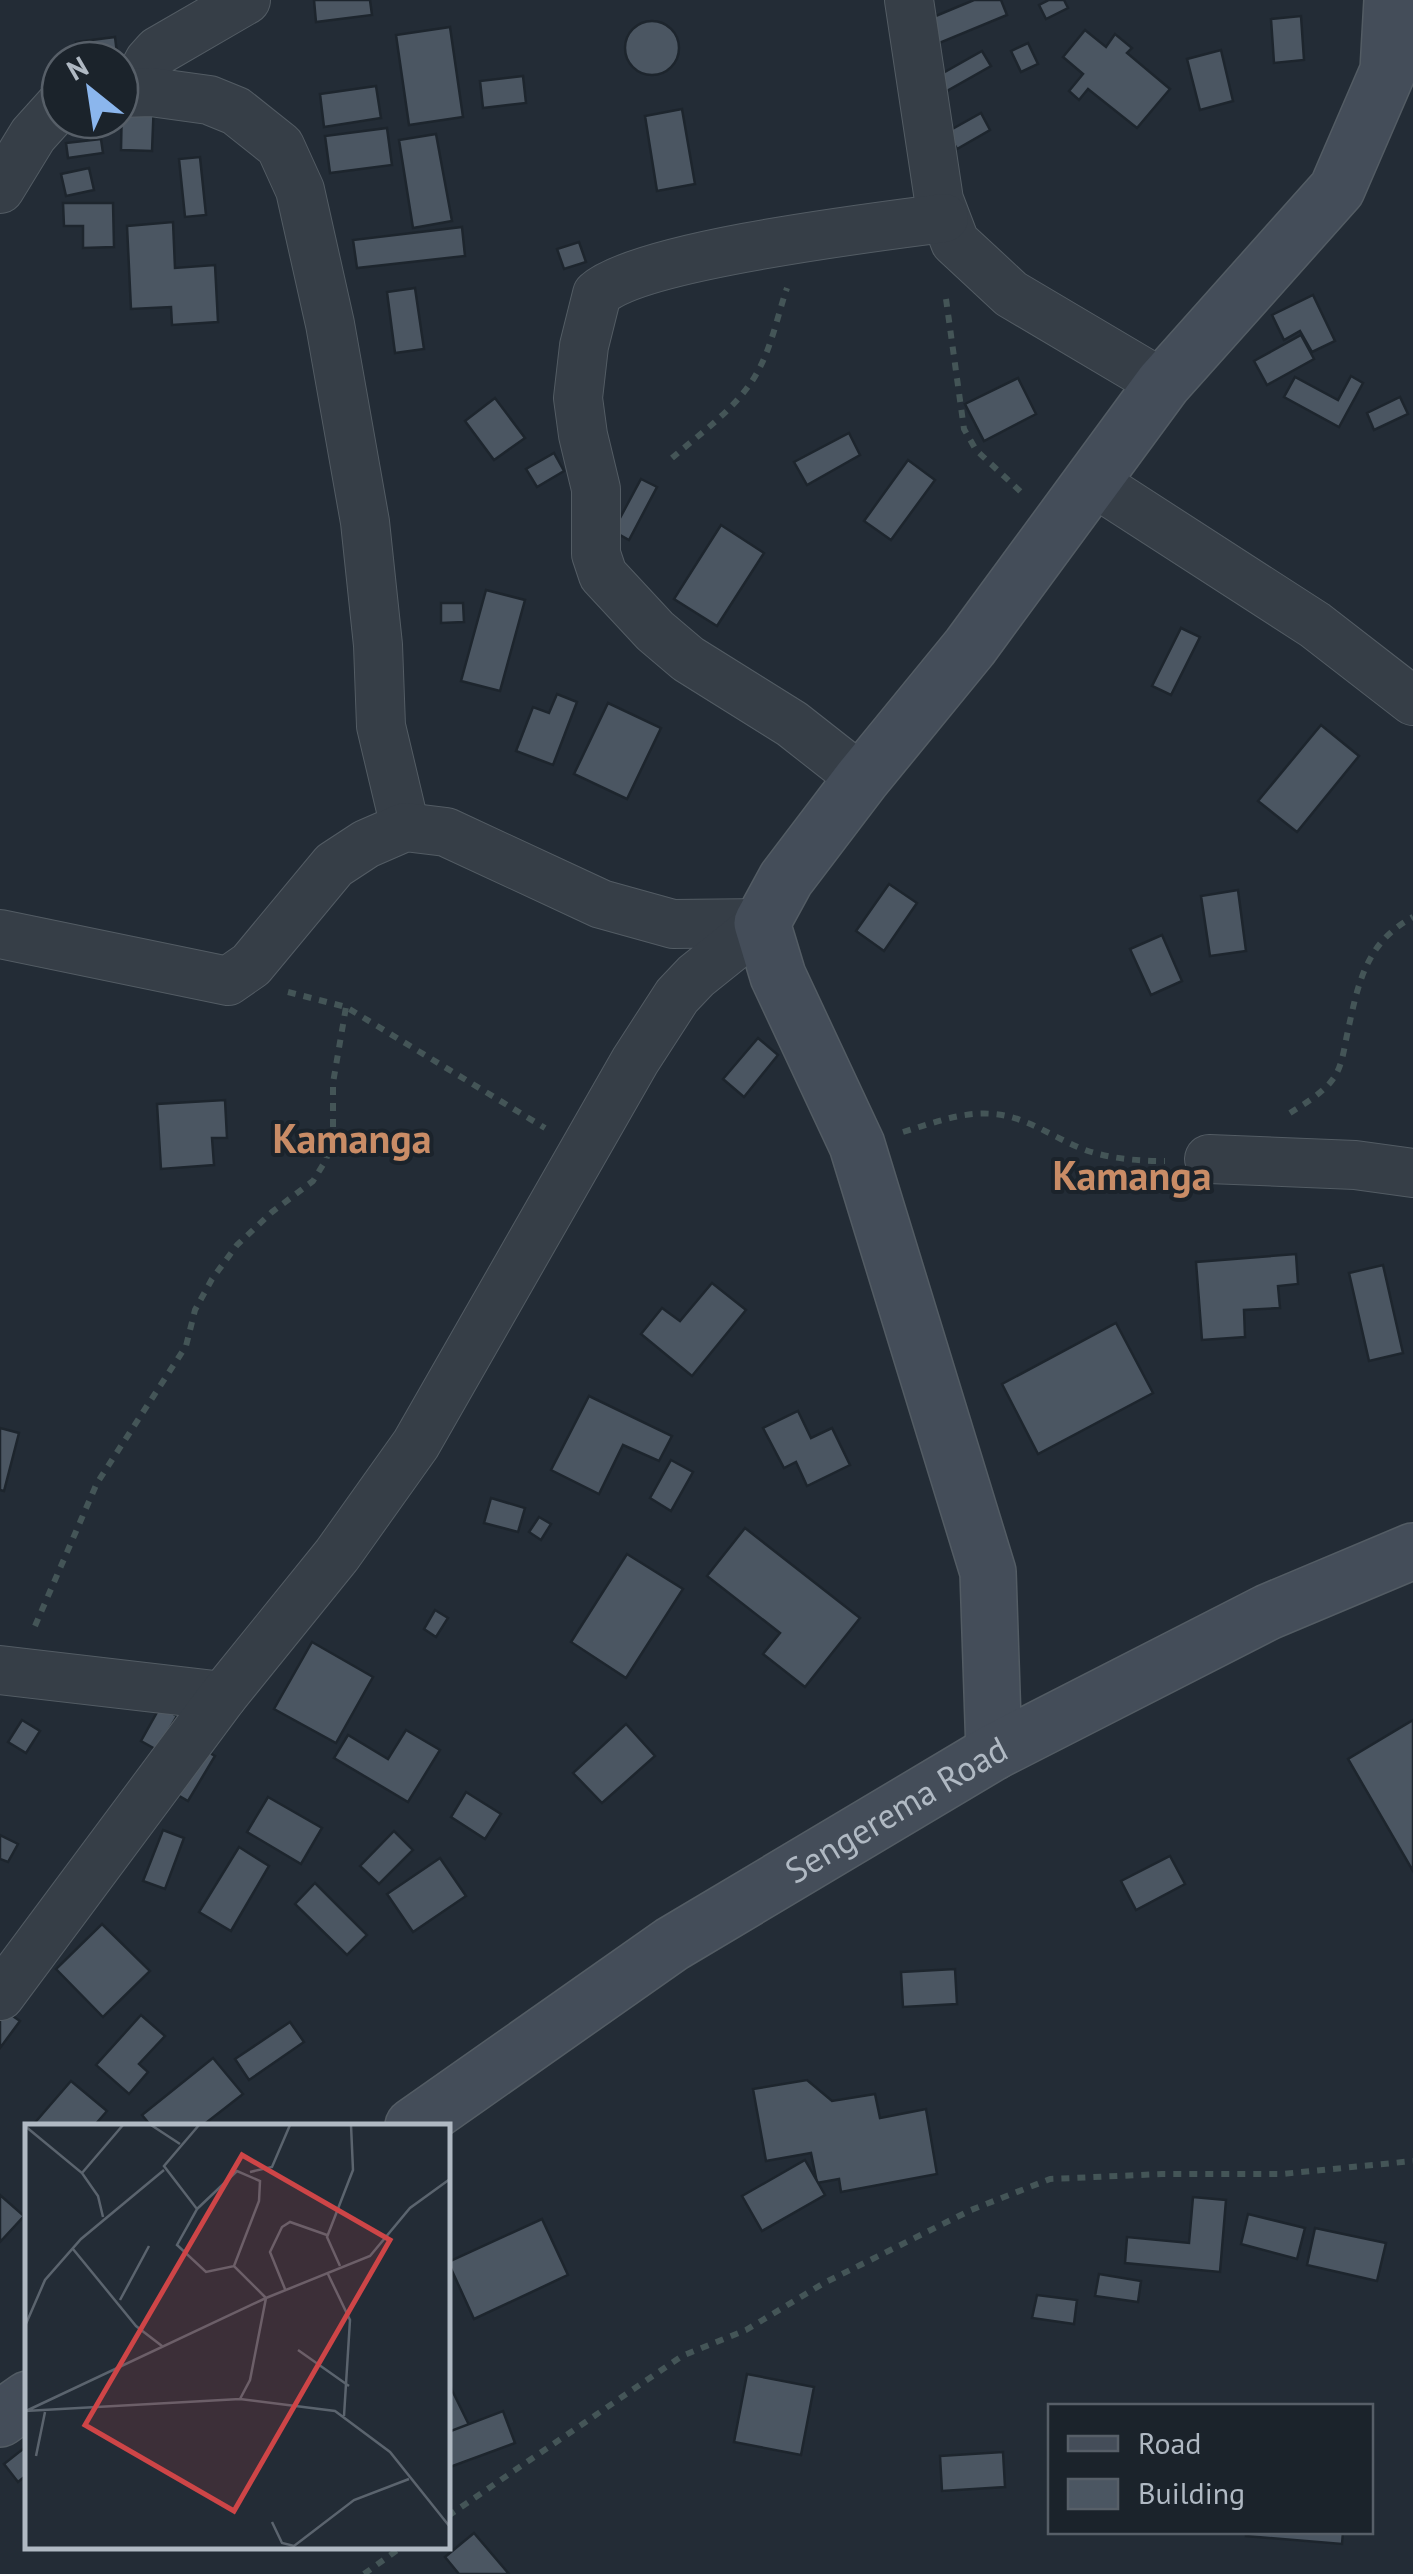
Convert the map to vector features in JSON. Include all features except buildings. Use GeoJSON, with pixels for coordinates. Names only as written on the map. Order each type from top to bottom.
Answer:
{"type":"FeatureCollection","features":[{"type":"Feature","properties":{"kind":"street"},"geometry":{"type":"LineString","coordinates":[[140,72],[158,51],[246,0]]}},
{"type":"Feature","properties":{"kind":"street"},"geometry":{"type":"LineString","coordinates":[[909,0],[944,218],[960,248],[1011,294],[1163,384]]}},
{"type":"Feature","properties":{"kind":"street"},"geometry":{"type":"LineString","coordinates":[[0,1996],[223,1696],[337,1554],[416,1444],[635,1061],[677,996],[762,923],[786,879],[970,648],[1163,384],[1337,189],[1388,71],[1392,0]]}},
{"type":"Feature","properties":{"kind":"street"},"geometry":{"type":"LineString","coordinates":[[140,93],[209,100],[236,111],[280,146],[300,190],[330,324],[364,522],[378,645],[381,726],[404,827]]}},
{"type":"Feature","properties":{"kind":"street"},"geometry":{"type":"LineString","coordinates":[[0,188],[40,127]]}},
{"type":"Feature","properties":{"kind":"street"},"geometry":{"type":"LineString","coordinates":[[862,779],[792,724],[688,659],[655,631],[603,575],[596,554],[595,476],[579,415],[584,346],[597,294],[623,278],[721,254],[944,218]]}},
{"type":"Feature","properties":{"kind":"street"},"geometry":{"type":"LineString","coordinates":[[1092,481],[1315,624],[1413,701]]}},
{"type":"Feature","properties":{"kind":"street"},"geometry":{"type":"LineString","coordinates":[[0,934],[228,981],[251,965],[334,865],[366,844],[404,827],[446,832],[601,904],[673,924],[762,923]]}},
{"type":"Feature","properties":{"kind":"street"},"geometry":{"type":"LineString","coordinates":[[762,923],[778,976],[856,1145],[988,1572],[994,1752]]}},
{"type":"Feature","properties":{"kind":"street"},"geometry":{"type":"LineString","coordinates":[[1209,1160],[1355,1164],[1413,1174]]}},
{"type":"Feature","properties":{"kind":"street","name":"Sengerema Road"},"geometry":{"type":"LineString","coordinates":[[417,2124],[672,1944],[994,1752],[1268,1612],[1413,1551]]}},
{"type":"Feature","properties":{"kind":"street"},"geometry":{"type":"LineString","coordinates":[[8,1672],[223,1696]]}},
{"type":"Feature","properties":{"kind":"street"},"geometry":{"type":"LineString","coordinates":[[0,2419],[25,2401]]}},
{"type":"Feature","properties":{"kind":"path"},"geometry":{"type":"LineString","coordinates":[[944,218],[942,265],[964,429],[971,444],[1058,528]]}},
{"type":"Feature","properties":{"kind":"path"},"geometry":{"type":"LineString","coordinates":[[672,458],[753,381],[788,287],[796,276]]}},
{"type":"Feature","properties":{"kind":"path"},"geometry":{"type":"LineString","coordinates":[[1282,1118],[1333,1080],[1344,1055],[1362,977],[1374,948],[1392,928],[1413,917]]}},
{"type":"Feature","properties":{"kind":"path"},"geometry":{"type":"LineString","coordinates":[[228,981],[346,1007],[585,1152]]}},
{"type":"Feature","properties":{"kind":"path"},"geometry":{"type":"LineString","coordinates":[[8,1672],[97,1482],[186,1346],[195,1310],[212,1279],[237,1245],[312,1181],[326,1160],[333,1134],[333,1083],[346,1007]]}},
{"type":"Feature","properties":{"kind":"path"},"geometry":{"type":"LineString","coordinates":[[856,1145],[960,1115],[995,1114],[1026,1121],[1085,1150],[1111,1158],[1209,1160]]}},
{"type":"Feature","properties":{"kind":"path"},"geometry":{"type":"LineString","coordinates":[[450,2515],[682,2356],[746,2330],[824,2283],[971,2210],[1050,2179],[1282,2174],[1413,2161]]}},
{"type":"Feature","properties":{"kind":"path"},"geometry":{"type":"LineString","coordinates":[[364,2574],[399,2549]]}},
{"type":"Feature","properties":{"kind":"district","name":"Kamanga"},"geometry":{"type":"Point","coordinates":[352,1139]}},
{"type":"Feature","properties":{"kind":"district","name":"Kamanga"},"geometry":{"type":"Point","coordinates":[1132,1176]}}]}
